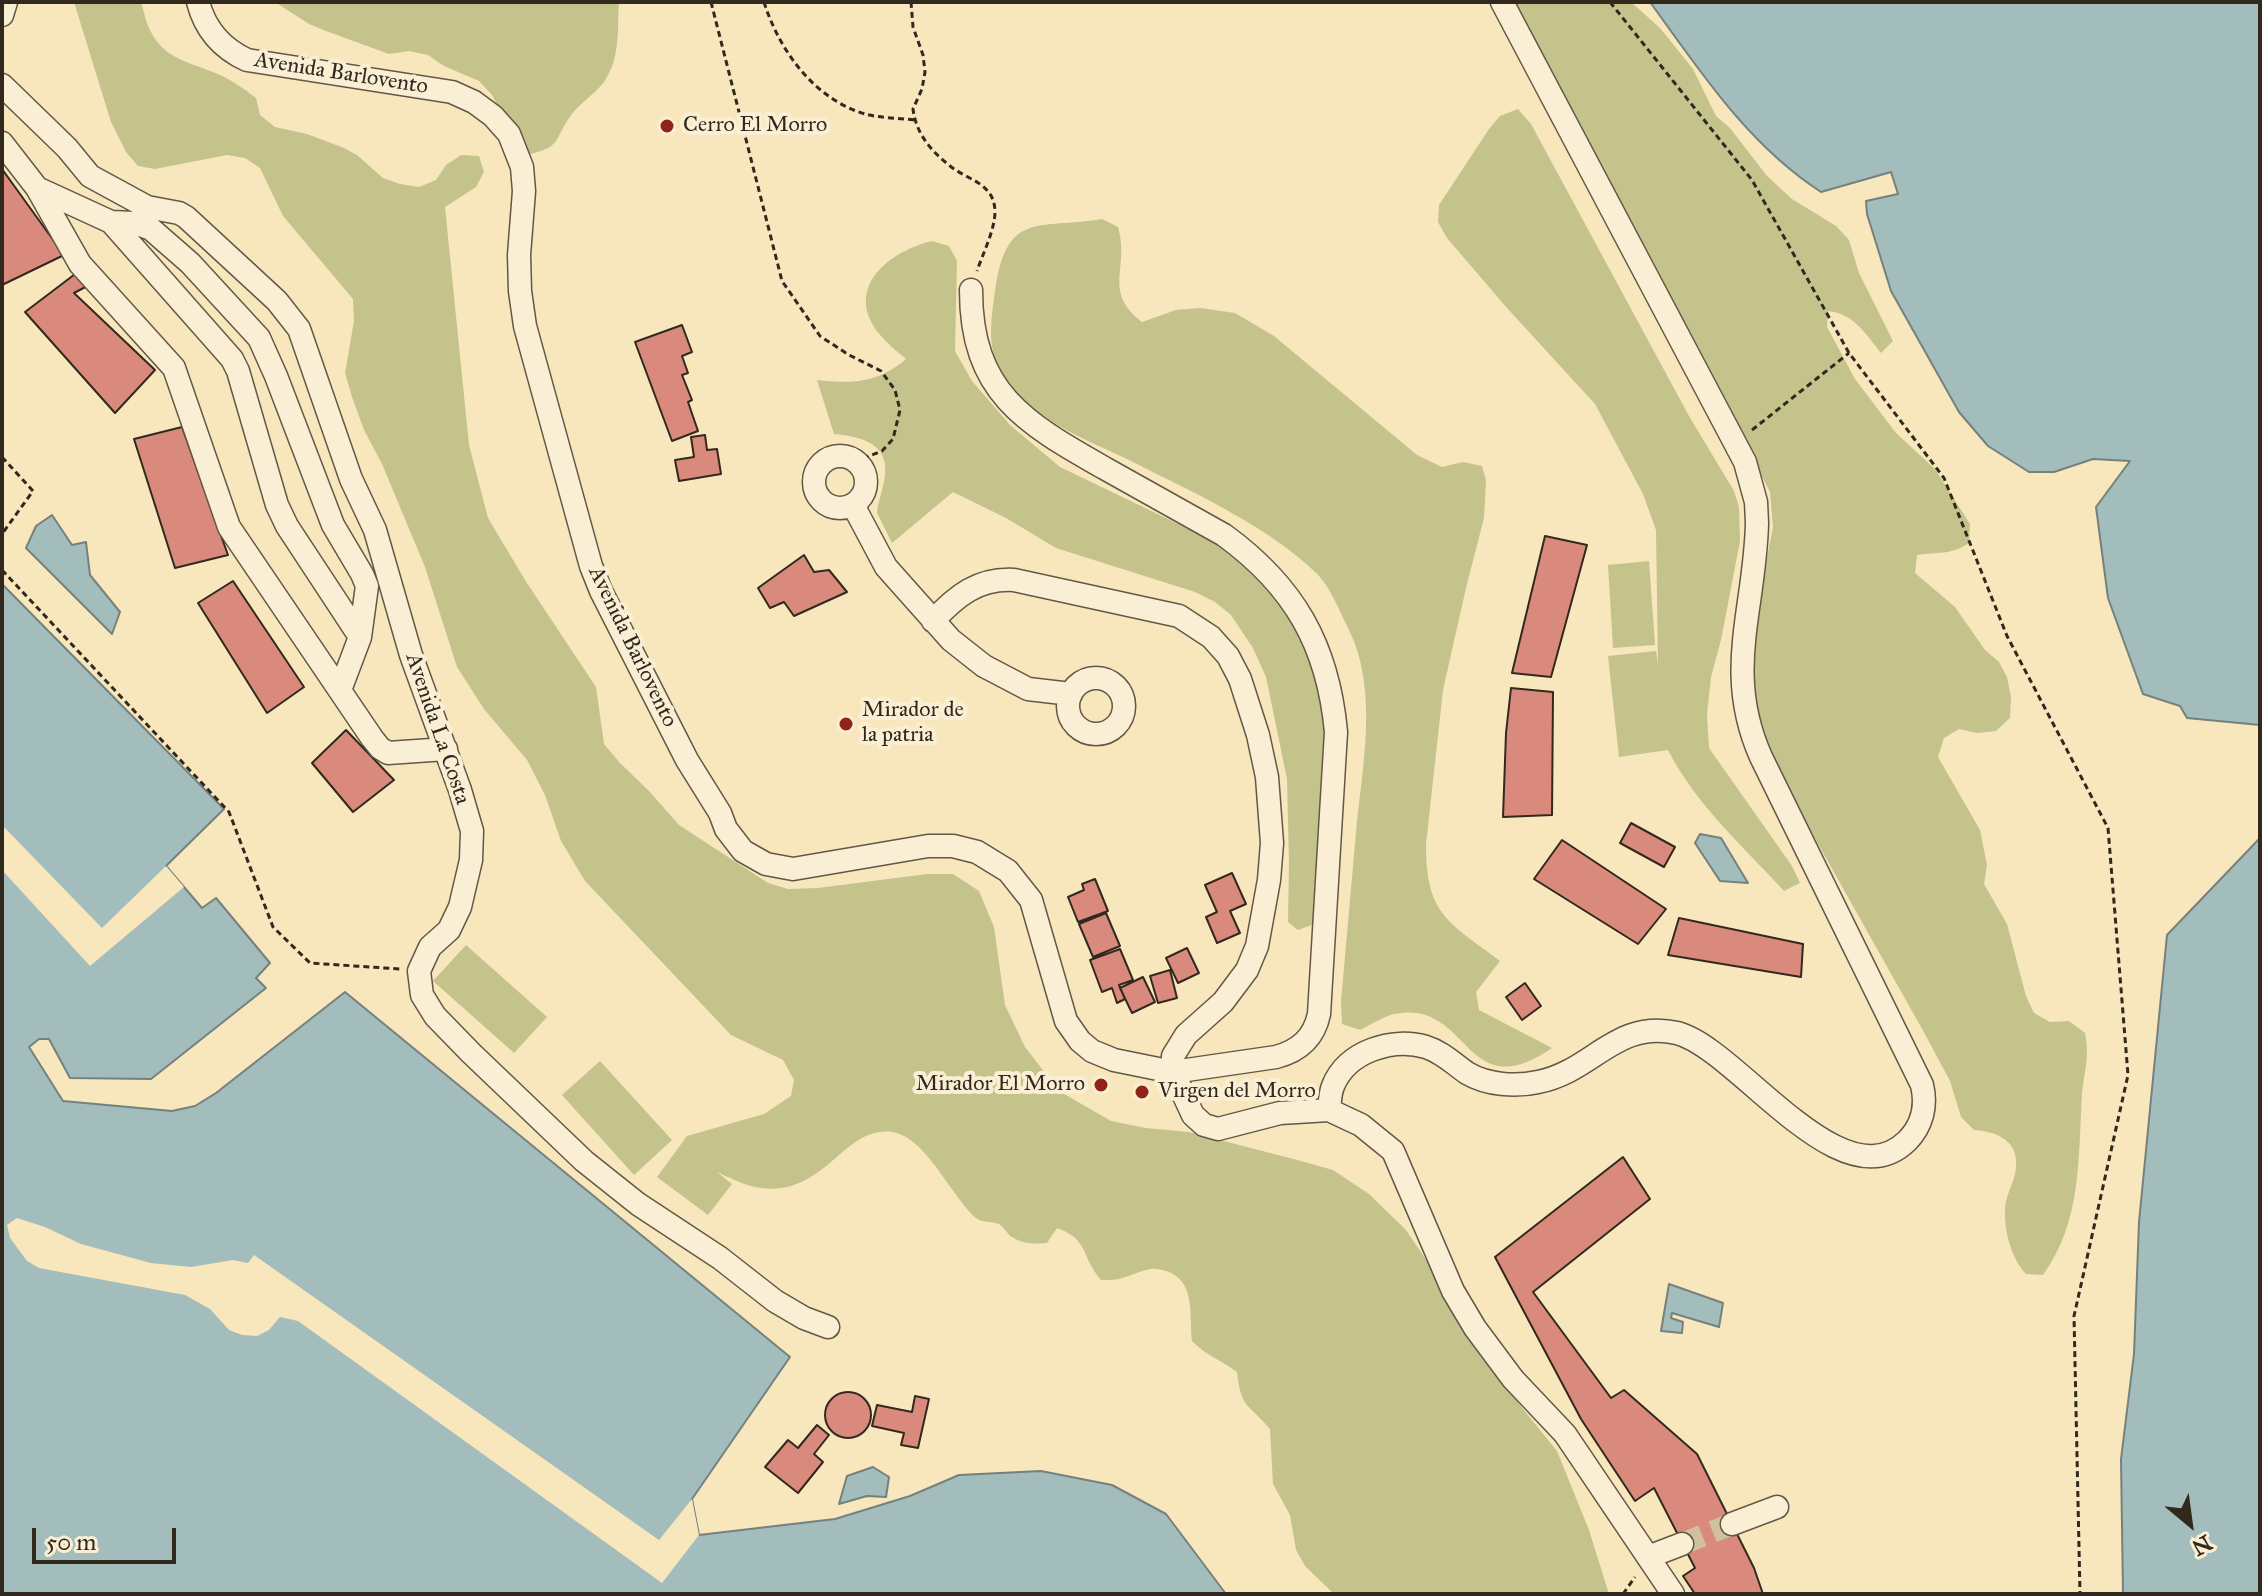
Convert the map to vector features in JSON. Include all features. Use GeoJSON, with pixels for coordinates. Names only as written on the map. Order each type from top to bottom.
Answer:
{"type":"FeatureCollection","features":[{"type":"Feature","properties":{"kind":"street"},"geometry":{"type":"LineString","coordinates":[[2,15],[6,2]]}},
{"type":"Feature","properties":{"kind":"street","name":"Avenida Barlovento"},"geometry":{"type":"LineString","coordinates":[[198,2],[211,33],[224,46],[247,60],[452,92],[484,108],[509,134],[519,156],[524,179],[519,255],[525,326],[591,566],[687,760],[737,844],[750,856],[766,864],[793,869],[941,845],[988,857],[1017,880],[1031,900],[1064,1013],[1080,1041],[1107,1057],[1173,1072]]}},
{"type":"Feature","properties":{"kind":"street"},"geometry":{"type":"LineString","coordinates":[[1329,1110],[1332,1087],[1342,1072],[1364,1054],[1381,1047],[1409,1044],[1427,1047],[1470,1075],[1496,1082],[1522,1084],[1548,1080],[1573,1070],[1617,1040],[1636,1033],[1657,1031],[1687,1036],[1705,1045],[1794,1122],[1851,1153],[1871,1156],[1891,1152],[1916,1130],[1923,1112],[1922,1085],[1768,771],[1747,719],[1741,659],[1757,523],[1751,482],[1736,443],[1502,2]]}},
{"type":"Feature","properties":{"kind":"street","name":"Avenida La Costa"},"geometry":{"type":"LineString","coordinates":[[2,85],[67,148],[90,176],[147,207],[186,217],[277,301],[299,329],[351,479],[375,530],[411,655],[472,831],[471,860],[460,907],[449,930],[430,947],[419,971]]}},
{"type":"Feature","properties":{"kind":"street"},"geometry":{"type":"LineString","coordinates":[[2,143],[37,188],[80,264],[174,368],[229,527],[380,748],[388,753],[446,749]]}},
{"type":"Feature","properties":{"kind":"street"},"geometry":{"type":"LineString","coordinates":[[37,188],[111,222],[135,223],[151,229],[190,263],[259,338],[333,525],[367,586],[360,637],[340,690]]}},
{"type":"Feature","properties":{"kind":"street"},"geometry":{"type":"LineString","coordinates":[[111,222],[232,359],[277,505],[287,526],[360,637]]}},
{"type":"Feature","properties":{"kind":"street"},"geometry":{"type":"LineString","coordinates":[[971,290],[973,327],[978,346],[993,381],[1016,411],[1045,435],[1224,535],[1247,552],[1269,572],[1296,607],[1317,646],[1327,674],[1336,732],[1316,1026],[1303,1045],[1288,1054],[1173,1072]]}},
{"type":"Feature","properties":{"kind":"street"},"geometry":{"type":"LineString","coordinates":[[848,457],[857,461],[867,479],[866,489],[853,505],[844,508],[824,503],[814,485],[820,466],[827,459],[848,457]]}},
{"type":"Feature","properties":{"kind":"street"},"geometry":{"type":"LineString","coordinates":[[853,505],[886,567],[933,621],[984,666],[1028,689],[1071,694]]}},
{"type":"Feature","properties":{"kind":"street"},"geometry":{"type":"LineString","coordinates":[[933,621],[956,597],[971,588],[996,580],[1014,580],[1179,616],[1211,637],[1234,667],[1258,735],[1267,777],[1272,843],[1257,946],[1247,970],[1232,992],[1181,1041],[1171,1062],[1193,1115],[1211,1128],[1226,1128],[1280,1113],[1329,1110],[1361,1125],[1393,1151],[1453,1291],[1475,1328],[1513,1379],[1565,1434],[1673,1594]]}},
{"type":"Feature","properties":{"kind":"street"},"geometry":{"type":"LineString","coordinates":[[419,971],[422,995],[435,1016],[584,1161],[638,1204],[720,1258],[775,1301],[804,1318],[828,1327]]}},
{"type":"Feature","properties":{"kind":"street"},"geometry":{"type":"LineString","coordinates":[[1732,1524],[1777,1507]]}},
{"type":"Feature","properties":{"kind":"street"},"geometry":{"type":"LineString","coordinates":[[1648,1557],[1682,1544]]}},
{"type":"Feature","properties":{"kind":"path"},"geometry":{"type":"LineString","coordinates":[[711,2],[782,281],[820,336],[881,371],[895,390],[900,410],[893,439],[882,451],[857,461]]}},
{"type":"Feature","properties":{"kind":"path"},"geometry":{"type":"LineString","coordinates":[[764,2],[782,45],[824,94],[864,114],[914,120]]}},
{"type":"Feature","properties":{"kind":"path"},"geometry":{"type":"LineString","coordinates":[[911,2],[913,27],[923,55],[925,72],[913,109],[921,138],[951,168],[978,181],[993,200],[995,214],[971,290]]}},
{"type":"Feature","properties":{"kind":"path"},"geometry":{"type":"LineString","coordinates":[[1610,2],[1752,180],[1849,353],[1944,478],[2007,636],[2108,828],[2128,1075],[2074,1316],[2080,1594]]}},
{"type":"Feature","properties":{"kind":"path"},"geometry":{"type":"LineString","coordinates":[[1736,443],[1849,353]]}},
{"type":"Feature","properties":{"kind":"path"},"geometry":{"type":"LineString","coordinates":[[2,457],[33,491],[2,534]]}},
{"type":"Feature","properties":{"kind":"path"},"geometry":{"type":"LineString","coordinates":[[2,570],[229,812],[273,927],[300,954],[310,963],[419,971]]}},
{"type":"Feature","properties":{"kind":"shaded area"},"geometry":{"type":"Polygon","coordinates":[[[74,2],[141,2],[151,32],[163,48],[241,87],[256,98],[260,115],[275,127],[307,134],[344,148],[383,178],[419,187],[436,180],[446,165],[461,155],[479,156],[484,172],[476,187],[445,207],[469,445],[488,518],[596,687],[604,744],[679,825],[768,883],[788,889],[818,888],[927,874],[953,874],[979,891],[994,927],[1005,1005],[1025,1047],[1059,1091],[1111,1121],[1189,1132],[1333,1170],[1369,1194],[1406,1230],[1457,1306],[1485,1362],[1557,1451],[1589,1530],[1609,1594],[1334,1594],[1305,1566],[1296,1550],[1290,1515],[1273,1484],[1270,1429],[1243,1399],[1237,1372],[1192,1341],[1190,1302],[1178,1277],[1152,1269],[1122,1278],[1101,1280],[1080,1243],[1067,1232],[1057,1228],[1047,1243],[1029,1243],[1010,1236],[999,1224],[976,1218],[926,1155],[904,1136],[892,1132],[874,1133],[859,1140],[814,1175],[797,1184],[776,1189],[751,1186],[717,1172],[732,1184],[708,1215],[657,1177],[687,1136],[764,1114],[791,1096],[794,1080],[783,1060],[731,1035],[585,881],[561,841],[545,795],[527,760],[484,709],[457,667],[425,567],[382,464],[364,430],[345,373],[354,321],[353,299],[283,216],[260,168],[245,158],[227,155],[155,169],[138,166],[126,152],[111,122],[74,2]]]}},
{"type":"Feature","properties":{"kind":"shaded area"},"geometry":{"type":"Polygon","coordinates":[[[275,2],[619,2],[617,43],[613,63],[604,82],[573,113],[556,142],[547,149],[530,154],[509,127],[492,95],[479,81],[444,66],[428,55],[409,51],[389,54],[326,31],[275,2]]]}},
{"type":"Feature","properties":{"kind":"shaded area"},"geometry":{"type":"Polygon","coordinates":[[[1510,2],[1631,2],[1660,28],[1693,69],[1716,116],[1730,128],[1767,176],[1792,199],[1836,226],[1849,240],[1859,273],[1893,341],[1881,353],[1852,320],[1828,311],[1827,327],[1855,379],[1896,433],[1935,469],[1970,524],[1969,543],[1950,551],[1917,555],[1915,573],[1955,607],[1985,650],[1999,662],[2007,677],[2011,697],[2010,718],[1996,731],[1977,733],[1959,729],[1944,738],[1938,757],[1980,830],[1987,865],[1984,884],[2007,924],[2026,996],[2034,1013],[2050,1022],[2069,1021],[2085,1033],[2086,1042],[2076,1188],[2065,1233],[2043,1275],[2026,1274],[2012,1252],[2007,1235],[2005,1205],[2016,1167],[2013,1149],[1994,1134],[1974,1130],[1961,1117],[1950,1081],[1926,1036],[1799,810],[1752,735],[1745,671],[1773,527],[1770,492],[1688,332],[1510,2]]]}},
{"type":"Feature","properties":{"kind":"shaded area"},"geometry":{"type":"Polygon","coordinates":[[[1518,109],[1531,124],[1689,416],[1734,491],[1739,507],[1740,541],[1711,677],[1707,714],[1709,748],[1792,866],[1800,883],[1784,891],[1706,807],[1668,750],[1619,757],[1608,656],[1656,651],[1658,664],[1656,530],[1643,494],[1595,404],[1507,308],[1447,238],[1438,222],[1439,205],[1489,129],[1500,116],[1518,109]]]}},
{"type":"Feature","properties":{"kind":"shaded area"},"geometry":{"type":"Polygon","coordinates":[[[1102,219],[1118,227],[1121,242],[1120,289],[1130,311],[1142,322],[1176,310],[1200,308],[1235,313],[1274,336],[1417,455],[1442,467],[1463,462],[1482,466],[1486,480],[1484,518],[1443,690],[1426,844],[1427,868],[1430,887],[1444,914],[1466,936],[1500,961],[1476,992],[1479,1010],[1552,1048],[1523,1063],[1501,1066],[1483,1060],[1439,1021],[1419,1013],[1394,1014],[1360,1030],[1342,1024],[1341,1001],[1366,704],[1358,654],[1338,607],[1321,578],[1297,556],[1253,525],[1039,413],[1008,382],[994,355],[991,337],[995,291],[1000,265],[1017,235],[1043,225],[1102,219]]]}},
{"type":"Feature","properties":{"kind":"shaded area"},"geometry":{"type":"Polygon","coordinates":[[[932,241],[949,246],[957,261],[955,351],[972,381],[1010,425],[1060,467],[1224,546],[1304,618],[1324,702],[1328,782],[1317,923],[1298,930],[1288,922],[1287,779],[1266,677],[1253,648],[1231,615],[1195,592],[1056,548],[1006,518],[953,492],[892,543],[877,513],[884,482],[884,459],[880,451],[865,440],[834,434],[817,380],[864,380],[885,373],[906,359],[875,329],[866,303],[868,289],[873,277],[893,258],[932,241]]]}},
{"type":"Feature","properties":{"kind":"shaded area"},"geometry":{"type":"Polygon","coordinates":[[[1649,561],[1655,645],[1613,648],[1608,565],[1649,561]]]}},
{"type":"Feature","properties":{"kind":"shaded area"},"geometry":{"type":"Polygon","coordinates":[[[466,945],[547,1017],[514,1053],[433,981],[466,945]]]}},
{"type":"Feature","properties":{"kind":"shaded area"},"geometry":{"type":"Polygon","coordinates":[[[600,1061],[672,1140],[634,1175],[562,1095],[600,1061]]]}},
{"type":"Feature","properties":{"kind":"water"},"geometry":{"type":"Polygon","coordinates":[[[1650,2],[2260,2],[2260,725],[2187,718],[2180,706],[2143,694],[2108,598],[2096,507],[2130,461],[2093,459],[2054,472],[2029,472],[1988,446],[1959,412],[1891,291],[1867,214],[1866,201],[1898,194],[1891,172],[1821,192],[1795,173],[1748,129],[1707,80],[1650,2]]]}},
{"type":"Feature","properties":{"kind":"water"},"geometry":{"type":"Polygon","coordinates":[[[52,515],[72,545],[86,542],[90,575],[120,612],[112,634],[26,548],[36,526],[52,515]]]}},
{"type":"Feature","properties":{"kind":"water"},"geometry":{"type":"Polygon","coordinates":[[[2,584],[224,809],[166,866],[202,908],[216,898],[270,963],[256,978],[266,988],[151,1079],[70,1078],[49,1039],[39,1039],[29,1047],[63,1101],[172,1111],[195,1106],[345,992],[790,1357],[692,1499],[699,1535],[835,1519],[910,1496],[959,1475],[1041,1471],[1112,1485],[1166,1514],[1226,1594],[2,1594],[2,584]]]}},
{"type":"Feature","properties":{"kind":"water"},"geometry":{"type":"Polygon","coordinates":[[[1700,834],[1721,838],[1748,883],[1720,881],[1695,843],[1700,834]]]}},
{"type":"Feature","properties":{"kind":"water"},"geometry":{"type":"Polygon","coordinates":[[[2260,838],[2260,1594],[2123,1594],[2121,1459],[2134,1354],[2139,1222],[2167,935],[2260,838]]]}},
{"type":"Feature","properties":{"kind":"water"},"geometry":{"type":"Polygon","coordinates":[[[1669,1284],[1723,1303],[1719,1327],[1672,1313],[1671,1318],[1683,1322],[1682,1333],[1661,1331],[1669,1284]]]}},
{"type":"Feature","properties":{"kind":"water"},"geometry":{"type":"Polygon","coordinates":[[[873,1467],[889,1477],[886,1497],[867,1496],[839,1504],[847,1476],[873,1467]]]}},
{"type":"Feature","properties":{"kind":"pier"},"geometry":{"type":"Polygon","coordinates":[[[2,825],[102,928],[166,866],[184,887],[90,966],[2,870],[2,825]]]}},
{"type":"Feature","properties":{"kind":"pier"},"geometry":{"type":"Polygon","coordinates":[[[17,1218],[81,1244],[151,1263],[191,1267],[233,1260],[248,1263],[254,1255],[659,1540],[692,1499],[699,1535],[662,1583],[298,1321],[280,1317],[269,1330],[257,1336],[242,1335],[229,1330],[210,1309],[185,1295],[39,1268],[27,1261],[10,1238],[7,1225],[17,1218]]]}},
{"type":"Feature","properties":{"kind":"building"},"geometry":{"type":"Polygon","coordinates":[[[2,169],[64,255],[2,285],[2,169]]]}},
{"type":"Feature","properties":{"kind":"building"},"geometry":{"type":"Polygon","coordinates":[[[83,268],[93,283],[74,293],[155,370],[115,413],[25,312],[83,268]]]}},
{"type":"Feature","properties":{"kind":"building"},"geometry":{"type":"Polygon","coordinates":[[[682,325],[692,352],[682,356],[688,373],[682,375],[692,400],[688,402],[698,431],[672,441],[635,342],[682,325]]]}},
{"type":"Feature","properties":{"kind":"building"},"geometry":{"type":"Polygon","coordinates":[[[182,427],[228,555],[175,568],[134,439],[182,427]]]}},
{"type":"Feature","properties":{"kind":"building"},"geometry":{"type":"Polygon","coordinates":[[[705,435],[707,450],[717,449],[721,474],[679,481],[675,460],[694,457],[691,437],[705,435]]]}},
{"type":"Feature","properties":{"kind":"building"},"geometry":{"type":"Polygon","coordinates":[[[1545,536],[1587,545],[1551,677],[1512,673],[1545,536]]]}},
{"type":"Feature","properties":{"kind":"building"},"geometry":{"type":"Polygon","coordinates":[[[804,555],[814,572],[829,570],[847,592],[794,616],[784,602],[770,608],[758,588],[804,555]]]}},
{"type":"Feature","properties":{"kind":"building"},"geometry":{"type":"Polygon","coordinates":[[[233,581],[304,687],[267,713],[198,603],[233,581]]]}},
{"type":"Feature","properties":{"kind":"building"},"geometry":{"type":"Polygon","coordinates":[[[1511,688],[1553,692],[1552,815],[1503,817],[1511,688]]]}},
{"type":"Feature","properties":{"kind":"building"},"geometry":{"type":"Polygon","coordinates":[[[346,730],[394,780],[353,812],[312,763],[346,730]]]}},
{"type":"Feature","properties":{"kind":"building"},"geometry":{"type":"Polygon","coordinates":[[[1631,823],[1675,847],[1664,867],[1620,843],[1631,823]]]}},
{"type":"Feature","properties":{"kind":"building"},"geometry":{"type":"Polygon","coordinates":[[[1562,840],[1666,909],[1638,944],[1534,879],[1562,840]]]}},
{"type":"Feature","properties":{"kind":"building"},"geometry":{"type":"Polygon","coordinates":[[[1232,873],[1246,904],[1230,911],[1240,933],[1217,943],[1206,917],[1217,912],[1205,885],[1232,873]]]}},
{"type":"Feature","properties":{"kind":"building"},"geometry":{"type":"Polygon","coordinates":[[[1095,879],[1108,911],[1078,922],[1068,897],[1084,890],[1082,884],[1095,879]]]}},
{"type":"Feature","properties":{"kind":"building"},"geometry":{"type":"Polygon","coordinates":[[[1106,913],[1120,946],[1093,957],[1079,924],[1106,913]]]}},
{"type":"Feature","properties":{"kind":"building"},"geometry":{"type":"Polygon","coordinates":[[[1679,918],[1803,944],[1801,977],[1668,955],[1679,918]]]}},
{"type":"Feature","properties":{"kind":"building"},"geometry":{"type":"Polygon","coordinates":[[[1187,948],[1199,973],[1178,983],[1166,958],[1187,948]]]}},
{"type":"Feature","properties":{"kind":"building"},"geometry":{"type":"Polygon","coordinates":[[[1120,949],[1133,980],[1119,985],[1125,999],[1117,1003],[1112,988],[1102,992],[1090,960],[1120,949]]]}},
{"type":"Feature","properties":{"kind":"building"},"geometry":{"type":"Polygon","coordinates":[[[1170,970],[1177,998],[1158,1003],[1150,976],[1170,970]]]}},
{"type":"Feature","properties":{"kind":"building"},"geometry":{"type":"Polygon","coordinates":[[[1143,977],[1155,1002],[1132,1013],[1120,988],[1143,977]]]}},
{"type":"Feature","properties":{"kind":"building"},"geometry":{"type":"Polygon","coordinates":[[[1525,983],[1541,1006],[1522,1020],[1506,997],[1525,983]]]}},
{"type":"Feature","properties":{"kind":"building"},"geometry":{"type":"Polygon","coordinates":[[[1623,1157],[1650,1199],[1533,1292],[1611,1398],[1624,1390],[1697,1454],[1754,1568],[1763,1594],[1695,1594],[1683,1576],[1695,1568],[1654,1488],[1635,1501],[1581,1419],[1495,1257],[1623,1157]]]}},
{"type":"Feature","properties":{"kind":"building"},"geometry":{"type":"Polygon","coordinates":[[[848,1392],[864,1399],[871,1415],[864,1431],[848,1438],[832,1431],[825,1415],[832,1399],[848,1392]]]}},
{"type":"Feature","properties":{"kind":"building"},"geometry":{"type":"Polygon","coordinates":[[[915,1396],[929,1399],[918,1448],[901,1445],[904,1433],[872,1426],[877,1405],[912,1412],[915,1396]]]}},
{"type":"Feature","properties":{"kind":"building"},"geometry":{"type":"Polygon","coordinates":[[[817,1425],[829,1435],[814,1454],[823,1462],[798,1493],[765,1467],[788,1440],[798,1448],[817,1425]]]}},
{"type":"Feature","properties":{"kind":"tunnel"},"geometry":{"type":"LineString","coordinates":[[1682,1544],[1732,1524]]}},
{"type":"Feature","properties":{"kind":"place","name":"Cerro El Morro"},"geometry":{"type":"Point","coordinates":[667,126]}},
{"type":"Feature","properties":{"kind":"place","name":"Mirador de la patria"},"geometry":{"type":"Point","coordinates":[846,724]}},
{"type":"Feature","properties":{"kind":"place","name":"Mirador El Morro"},"geometry":{"type":"Point","coordinates":[1101,1085]}},
{"type":"Feature","properties":{"kind":"place","name":"Virgen del Morro"},"geometry":{"type":"Point","coordinates":[1142,1092]}}]}
